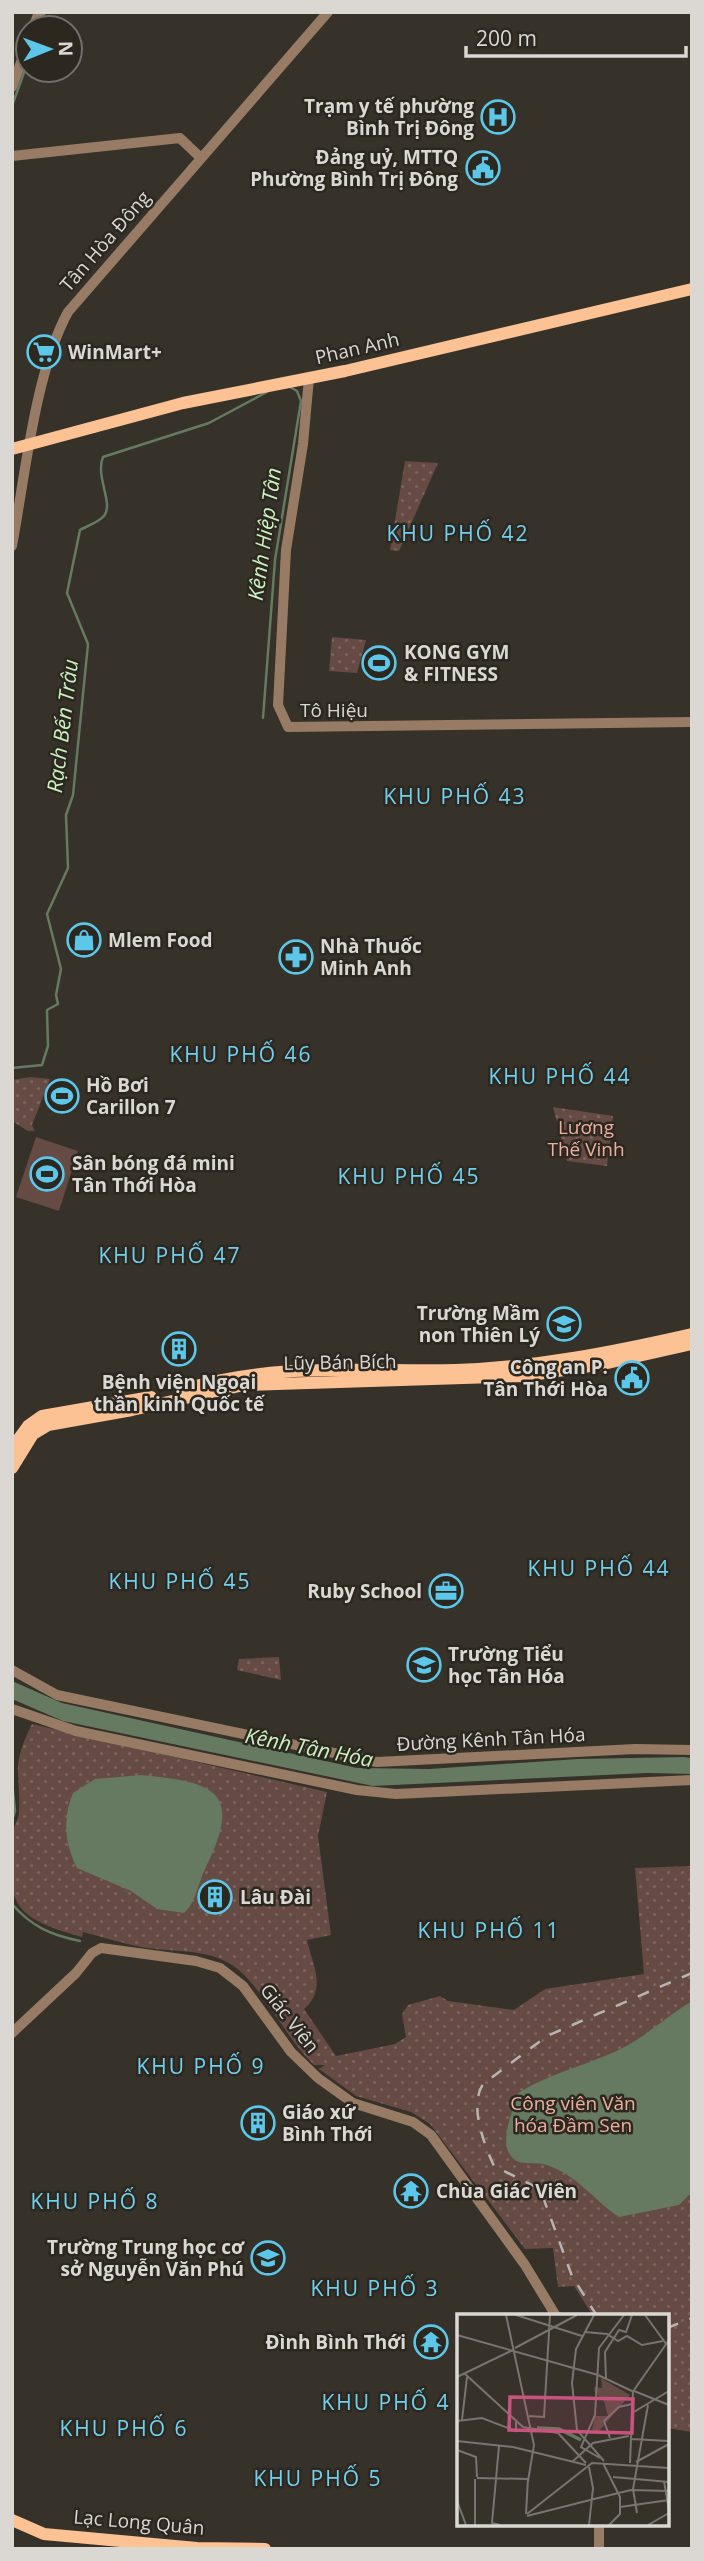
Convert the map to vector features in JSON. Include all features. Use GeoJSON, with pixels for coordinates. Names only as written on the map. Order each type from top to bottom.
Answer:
{"type":"FeatureCollection","features":[{"type":"Feature","properties":{"kind":"main road","name":"Phan Anh"},"geometry":{"type":"LineString","coordinates":[[12,449],[183,404],[309,378],[692,289]]}},
{"type":"Feature","properties":{"kind":"main road","name":"Lũy Bán Bích"},"geometry":{"type":"LineString","coordinates":[[12,1448],[28,1426],[54,1412],[131,1402],[240,1376],[525,1366],[592,1357],[692,1334]]}},
{"type":"Feature","properties":{"kind":"main road","name":"Lũy Bán Bích"},"geometry":{"type":"LineString","coordinates":[[12,1468],[33,1434],[48,1425],[244,1385],[525,1376],[603,1364],[692,1344]]}},
{"type":"Feature","properties":{"kind":"main road","name":"Lạc Long Quân"},"geometry":{"type":"LineString","coordinates":[[12,2520],[44,2534],[197,2548],[265,2549]]}},
{"type":"Feature","properties":{"kind":"street","name":"Tân Hòa Đông"},"geometry":{"type":"LineString","coordinates":[[12,546],[30,443],[52,347],[68,312],[328,12]]}},
{"type":"Feature","properties":{"kind":"street"},"geometry":{"type":"LineString","coordinates":[[12,156],[180,138],[200,157]]}},
{"type":"Feature","properties":{"kind":"street","name":"Tô Hiệu"},"geometry":{"type":"LineString","coordinates":[[309,378],[303,444],[285,561],[278,705],[288,727],[692,722]]}},
{"type":"Feature","properties":{"kind":"street","name":"Đường Kênh Tân Hóa"},"geometry":{"type":"LineString","coordinates":[[12,1671],[57,1695],[377,1762],[635,1749],[692,1751]]}},
{"type":"Feature","properties":{"kind":"street"},"geometry":{"type":"LineString","coordinates":[[12,1709],[76,1731],[357,1790],[396,1794],[692,1780]]}},
{"type":"Feature","properties":{"kind":"street","name":"Giác Viên"},"geometry":{"type":"LineString","coordinates":[[12,2033],[75,1973],[92,1953],[101,1948],[196,1961],[220,1968],[243,1986],[291,2052],[318,2078],[353,2103],[413,2122],[431,2135],[525,2265],[555,2314]]}},
{"type":"Feature","properties":{"kind":"street"},"geometry":{"type":"LineString","coordinates":[[599,2526],[599,2549]]}},
{"type":"Feature","properties":{"kind":"green space"},"geometry":{"type":"Polygon","coordinates":[[[405,461],[438,463],[399,551],[390,550],[405,461]]]}},
{"type":"Feature","properties":{"kind":"green space"},"geometry":{"type":"Polygon","coordinates":[[[332,637],[366,640],[357,673],[329,671],[332,637]]]}},
{"type":"Feature","properties":{"kind":"green space"},"geometry":{"type":"Polygon","coordinates":[[[31,1077],[50,1079],[32,1125],[35,1131],[28,1131],[12,1121],[12,1080],[31,1077]]]}},
{"type":"Feature","properties":{"kind":"green space","name":"Lương Thế Vinh"},"geometry":{"type":"Polygon","coordinates":[[[553,1107],[613,1116],[607,1166],[567,1161],[553,1107]]]}},
{"type":"Feature","properties":{"kind":"green space","name":"Sân bóng đá mini Tân Thới Hòa"},"geometry":{"type":"Polygon","coordinates":[[[36,1137],[78,1151],[59,1211],[16,1197],[36,1137]]]}},
{"type":"Feature","properties":{"kind":"green space"},"geometry":{"type":"Polygon","coordinates":[[[279,1657],[281,1680],[237,1670],[239,1659],[279,1657]]]}},
{"type":"Feature","properties":{"kind":"green space","name":"Công viên Văn hóa Đầm Sen"},"geometry":{"type":"Polygon","coordinates":[[[32,1724],[327,1792],[318,1836],[331,1935],[307,1940],[317,1985],[311,2001],[304,2009],[336,2056],[395,2044],[406,2037],[402,2014],[408,2005],[440,1996],[448,2001],[514,2010],[545,1989],[644,1974],[635,1868],[692,1866],[692,2432],[669,2428],[669,2314],[592,2314],[574,2286],[558,2287],[553,2248],[525,2249],[430,2124],[411,2112],[356,2096],[319,2069],[325,2065],[314,2065],[294,2042],[260,1993],[240,1971],[229,1963],[206,1954],[141,1947],[83,1932],[82,1937],[41,1923],[28,1915],[13,1893],[10,1858],[12,1834],[19,1813],[19,1760],[32,1724]]]}},
{"type":"Feature","properties":{"kind":"shaded area"},"geometry":{"type":"Polygon","coordinates":[[[12,1681],[62,1703],[357,1768],[429,1769],[578,1759],[684,1757],[692,1758],[692,1774],[647,1773],[373,1786],[63,1721],[12,1699],[12,1681]]]}},
{"type":"Feature","properties":{"kind":"shaded area"},"geometry":{"type":"Polygon","coordinates":[[[141,1775],[204,1787],[215,1795],[221,1807],[222,1822],[216,1843],[194,1898],[184,1913],[157,1909],[131,1891],[77,1868],[70,1850],[66,1822],[73,1793],[95,1779],[141,1775]]]}},
{"type":"Feature","properties":{"kind":"shaded area"},"geometry":{"type":"Polygon","coordinates":[[[692,2001],[692,2192],[679,2205],[619,2217],[565,2173],[543,2164],[520,2162],[512,2158],[506,2139],[517,2094],[544,2079],[628,2045],[692,2001]]]}},
{"type":"Feature","properties":{"kind":"waterway"},"geometry":{"type":"LineString","coordinates":[[12,106],[20,84]]}},
{"type":"Feature","properties":{"kind":"waterway","name":"Kênh Hiệp Tân"},"geometry":{"type":"LineString","coordinates":[[263,718],[275,560],[301,401],[297,391],[290,387]]}},
{"type":"Feature","properties":{"kind":"waterway","name":"Rạch Bến Trâu"},"geometry":{"type":"LineString","coordinates":[[12,1068],[42,1065],[48,1046],[47,1010],[58,1004],[56,995],[61,969],[47,914],[68,868],[66,815],[73,795],[88,644],[67,593],[80,530],[99,520],[106,511],[101,473],[103,457],[209,423],[267,392]]}},
{"type":"Feature","properties":{"kind":"waterway"},"geometry":{"type":"LineString","coordinates":[[12,1782],[15,1811],[12,1820]]}},
{"type":"Feature","properties":{"kind":"waterway"},"geometry":{"type":"LineString","coordinates":[[12,1904],[27,1919],[43,1929],[80,1941]]}},
{"type":"Feature","properties":{"kind":"railway"},"geometry":{"type":"LineString","coordinates":[[596,2314],[572,2276],[540,2189],[494,2166],[480,2125],[477,2103],[479,2093],[483,2084],[547,2036],[692,1973]]}},
{"type":"Feature","properties":{"kind":"railway"},"geometry":{"type":"LineString","coordinates":[[669,2327],[692,2318]]}},
{"type":"Feature","properties":{"kind":"place","name":"Trạm y tế phường Bình Trị Đông"},"geometry":{"type":"Point","coordinates":[498,117]}},
{"type":"Feature","properties":{"kind":"place","name":"Đảng uỷ, MTTQ Phường Bình Trị Đông"},"geometry":{"type":"Point","coordinates":[483,168]}},
{"type":"Feature","properties":{"kind":"place","name":"WinMart+"},"geometry":{"type":"Point","coordinates":[44,352]}},
{"type":"Feature","properties":{"kind":"place","name":"KONG GYM & FITNESS"},"geometry":{"type":"Point","coordinates":[379,663]}},
{"type":"Feature","properties":{"kind":"place","name":"Mlem Food"},"geometry":{"type":"Point","coordinates":[84,940]}},
{"type":"Feature","properties":{"kind":"place","name":"Nhà Thuốc Minh Anh"},"geometry":{"type":"Point","coordinates":[296,957]}},
{"type":"Feature","properties":{"kind":"place","name":"Hồ Bơi Carillon 7"},"geometry":{"type":"Point","coordinates":[62,1096]}},
{"type":"Feature","properties":{"kind":"place","name":"Sân bóng đá mini Tân Thới Hòa"},"geometry":{"type":"Point","coordinates":[47,1174]}},
{"type":"Feature","properties":{"kind":"place","name":"Trường Mầm non Thiên Lý"},"geometry":{"type":"Point","coordinates":[564,1324]}},
{"type":"Feature","properties":{"kind":"place","name":"Bệnh viện Ngoại thần kinh Quốc tế"},"geometry":{"type":"Point","coordinates":[179,1349]}},
{"type":"Feature","properties":{"kind":"place","name":"Công an P. Tân Thới Hòa"},"geometry":{"type":"Point","coordinates":[632,1378]}},
{"type":"Feature","properties":{"kind":"place","name":"Ruby School"},"geometry":{"type":"Point","coordinates":[446,1591]}},
{"type":"Feature","properties":{"kind":"place","name":"Trường Tiểu học Tân Hóa"},"geometry":{"type":"Point","coordinates":[424,1665]}},
{"type":"Feature","properties":{"kind":"place","name":"Lâu Đài"},"geometry":{"type":"Point","coordinates":[215,1897]}},
{"type":"Feature","properties":{"kind":"place","name":"Giáo xứ Bình Thới"},"geometry":{"type":"Point","coordinates":[258,2123]}},
{"type":"Feature","properties":{"kind":"place","name":"Chùa Giác Viên"},"geometry":{"type":"Point","coordinates":[411,2191]}},
{"type":"Feature","properties":{"kind":"place","name":"Trường Trung học cơ sở Nguyễn Văn Phú"},"geometry":{"type":"Point","coordinates":[268,2258]}},
{"type":"Feature","properties":{"kind":"place","name":"Đình Bình Thới"},"geometry":{"type":"Point","coordinates":[431,2342]}},
{"type":"Feature","properties":{"kind":"district","name":"KHU PHỐ 42"},"geometry":{"type":"Point","coordinates":[458,534]}},
{"type":"Feature","properties":{"kind":"district","name":"KHU PHỐ 43"},"geometry":{"type":"Point","coordinates":[455,797]}},
{"type":"Feature","properties":{"kind":"district","name":"KHU PHỐ 46"},"geometry":{"type":"Point","coordinates":[241,1055]}},
{"type":"Feature","properties":{"kind":"district","name":"KHU PHỐ 44"},"geometry":{"type":"Point","coordinates":[560,1077]}},
{"type":"Feature","properties":{"kind":"district","name":"KHU PHỐ 45"},"geometry":{"type":"Point","coordinates":[409,1177]}},
{"type":"Feature","properties":{"kind":"district","name":"KHU PHỐ 47"},"geometry":{"type":"Point","coordinates":[170,1256]}},
{"type":"Feature","properties":{"kind":"district","name":"KHU PHỐ 44"},"geometry":{"type":"Point","coordinates":[599,1569]}},
{"type":"Feature","properties":{"kind":"district","name":"KHU PHỐ 45"},"geometry":{"type":"Point","coordinates":[180,1582]}},
{"type":"Feature","properties":{"kind":"district","name":"KHU PHỐ 11"},"geometry":{"type":"Point","coordinates":[489,1931]}},
{"type":"Feature","properties":{"kind":"district","name":"KHU PHỐ 9"},"geometry":{"type":"Point","coordinates":[201,2067]}},
{"type":"Feature","properties":{"kind":"district","name":"KHU PHỐ 8"},"geometry":{"type":"Point","coordinates":[95,2202]}},
{"type":"Feature","properties":{"kind":"district","name":"KHU PHỐ 3"},"geometry":{"type":"Point","coordinates":[375,2289]}},
{"type":"Feature","properties":{"kind":"district","name":"KHU PHỐ 4"},"geometry":{"type":"Point","coordinates":[386,2403]}},
{"type":"Feature","properties":{"kind":"district","name":"KHU PHỐ 6"},"geometry":{"type":"Point","coordinates":[124,2429]}},
{"type":"Feature","properties":{"kind":"district","name":"KHU PHỐ 5"},"geometry":{"type":"Point","coordinates":[318,2479]}},
{"type":"Feature","properties":{"kind":"water label","name":"Kênh Tân Hóa"},"geometry":{"type":"Point","coordinates":[309,1748]}}]}
